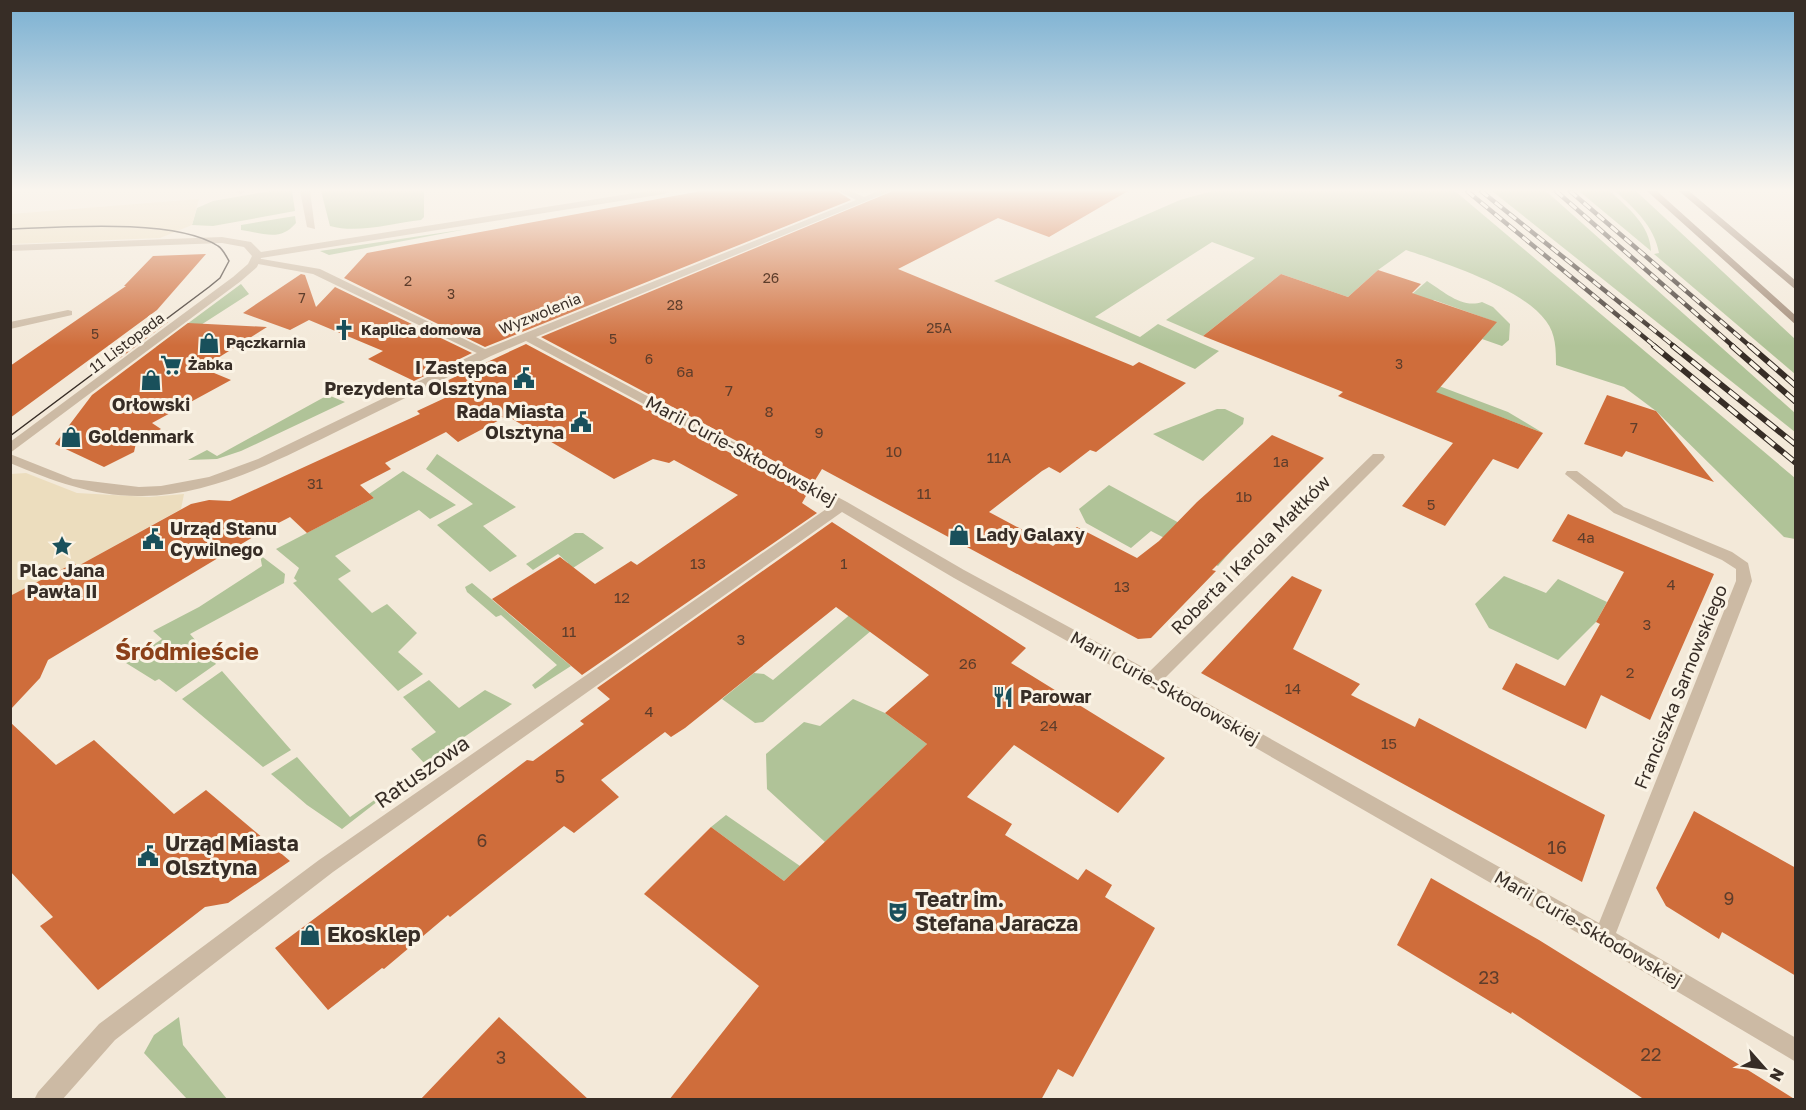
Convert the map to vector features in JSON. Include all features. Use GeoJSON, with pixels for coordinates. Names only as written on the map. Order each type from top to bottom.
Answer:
{"type":"FeatureCollection","features":[{"type":"Feature","properties":{"kind":"main road"},"geometry":{"type":"LineString","coordinates":[[1709,243],[1796,322]]}},
{"type":"Feature","properties":{"kind":"main road"},"geometry":{"type":"LineString","coordinates":[[1744,243],[1796,287]]}},
{"type":"Feature","properties":{"kind":"street"},"geometry":{"type":"LineString","coordinates":[[10,248],[148,243]]}},
{"type":"Feature","properties":{"kind":"street"},"geometry":{"type":"LineString","coordinates":[[243,243],[252,247],[256,258]]}},
{"type":"Feature","properties":{"kind":"street"},"geometry":{"type":"LineString","coordinates":[[256,258],[349,243]]}},
{"type":"Feature","properties":{"kind":"street","name":"Wyzwolenia"},"geometry":{"type":"LineString","coordinates":[[10,458],[70,483],[139,492],[161,491],[212,481],[263,462],[487,353],[758,243]]}},
{"type":"Feature","properties":{"kind":"street"},"geometry":{"type":"LineString","coordinates":[[256,258],[316,271],[487,353]]}},
{"type":"Feature","properties":{"kind":"street","name":"11 Listopada"},"geometry":{"type":"LineString","coordinates":[[10,449],[237,279],[256,258]]}},
{"type":"Feature","properties":{"kind":"street"},"geometry":{"type":"LineString","coordinates":[[10,326],[68,313]]}},
{"type":"Feature","properties":{"kind":"street","name":"Marii Curie-Skłodowskiej"},"geometry":{"type":"LineString","coordinates":[[528,338],[842,505],[959,574],[1152,680],[1604,937],[1796,1052]]}},
{"type":"Feature","properties":{"kind":"street","name":"Roberta i Karola Małłków"},"geometry":{"type":"LineString","coordinates":[[1152,680],[1378,457]]}},
{"type":"Feature","properties":{"kind":"street","name":"Franciszka Sarnowskiego"},"geometry":{"type":"LineString","coordinates":[[1572,474],[1619,510],[1727,555],[1743,567],[1744,581],[1604,937]]}},
{"type":"Feature","properties":{"kind":"street","name":"Ratuszowa"},"geometry":{"type":"LineString","coordinates":[[46,1100],[107,1032],[326,866],[842,505]]}},
{"type":"Feature","properties":{"kind":"green space"},"geometry":{"type":"Polygon","coordinates":[[[375,243],[394,243],[329,255],[320,251],[375,243]]]}},
{"type":"Feature","properties":{"kind":"green space"},"geometry":{"type":"Polygon","coordinates":[[[1082,243],[1211,243],[1095,317],[1140,337],[1158,324],[1219,351],[1195,369],[994,281],[1082,243]]]}},
{"type":"Feature","properties":{"kind":"green space"},"geometry":{"type":"Polygon","coordinates":[[[1214,243],[1516,243],[1795,478],[1795,539],[1784,537],[1656,411],[1624,387],[1556,365],[1552,331],[1535,309],[1501,287],[1441,262],[1406,250],[1378,270],[1348,297],[1281,274],[1203,336],[1166,320],[1255,258],[1214,243]]]}},
{"type":"Feature","properties":{"kind":"green space"},"geometry":{"type":"Polygon","coordinates":[[[1557,243],[1604,243],[1795,413],[1795,432],[1557,243]]]}},
{"type":"Feature","properties":{"kind":"green space"},"geometry":{"type":"Polygon","coordinates":[[[1641,243],[1650,243],[1651,251],[1641,243]]]}},
{"type":"Feature","properties":{"kind":"green space"},"geometry":{"type":"Polygon","coordinates":[[[1656,243],[1692,243],[1795,339],[1795,374],[1654,254],[1659,253],[1656,243]]]}},
{"type":"Feature","properties":{"kind":"green space"},"geometry":{"type":"Polygon","coordinates":[[[1427,281],[1460,301],[1475,304],[1482,302],[1493,307],[1510,324],[1509,340],[1502,346],[1482,339],[1496,322],[1434,300],[1430,303],[1410,296],[1427,281]]]}},
{"type":"Feature","properties":{"kind":"green space"},"geometry":{"type":"Polygon","coordinates":[[[241,284],[249,294],[165,348],[156,347],[241,284]]]}},
{"type":"Feature","properties":{"kind":"green space"},"geometry":{"type":"Polygon","coordinates":[[[1439,386],[1508,412],[1543,433],[1434,392],[1439,386]]]}},
{"type":"Feature","properties":{"kind":"green space"},"geometry":{"type":"Polygon","coordinates":[[[328,395],[345,402],[241,451],[217,459],[188,460],[207,450],[217,456],[328,395]]]}},
{"type":"Feature","properties":{"kind":"green space"},"geometry":{"type":"Polygon","coordinates":[[[1217,409],[1225,409],[1244,418],[1243,424],[1203,461],[1153,434],[1217,409]]]}},
{"type":"Feature","properties":{"kind":"green space"},"geometry":{"type":"Polygon","coordinates":[[[437,454],[516,507],[483,526],[517,556],[490,572],[437,525],[473,504],[426,469],[437,454]]]}},
{"type":"Feature","properties":{"kind":"green space"},"geometry":{"type":"Polygon","coordinates":[[[403,471],[456,505],[430,519],[419,510],[335,556],[351,571],[338,579],[372,613],[387,604],[417,633],[398,652],[423,674],[398,691],[293,583],[297,581],[294,578],[299,568],[276,549],[374,498],[369,494],[403,471]]]}},
{"type":"Feature","properties":{"kind":"green space"},"geometry":{"type":"Polygon","coordinates":[[[1109,485],[1231,551],[1218,566],[1151,531],[1131,548],[1086,523],[1079,509],[1109,485]]]}},
{"type":"Feature","properties":{"kind":"green space"},"geometry":{"type":"Polygon","coordinates":[[[575,533],[583,533],[604,548],[562,575],[557,571],[568,563],[558,554],[533,570],[526,564],[575,533]]]}},
{"type":"Feature","properties":{"kind":"green space"},"geometry":{"type":"Polygon","coordinates":[[[260,555],[285,574],[284,583],[190,634],[216,664],[176,692],[159,679],[155,681],[126,663],[162,639],[153,631],[199,607],[262,566],[260,555]]]}},
{"type":"Feature","properties":{"kind":"green space"},"geometry":{"type":"Polygon","coordinates":[[[1504,576],[1546,593],[1558,579],[1607,602],[1596,622],[1558,660],[1489,628],[1475,604],[1504,576]]]}},
{"type":"Feature","properties":{"kind":"green space"},"geometry":{"type":"Polygon","coordinates":[[[472,583],[571,666],[535,689],[532,685],[557,665],[501,615],[496,617],[467,592],[465,587],[472,583]]]}},
{"type":"Feature","properties":{"kind":"green space"},"geometry":{"type":"Polygon","coordinates":[[[859,607],[872,630],[763,722],[755,723],[722,699],[754,673],[764,674],[773,680],[859,607]]]}},
{"type":"Feature","properties":{"kind":"green space"},"geometry":{"type":"Polygon","coordinates":[[[222,671],[291,750],[263,767],[182,699],[222,671]]]}},
{"type":"Feature","properties":{"kind":"green space"},"geometry":{"type":"Polygon","coordinates":[[[429,680],[459,708],[485,690],[512,704],[425,764],[411,749],[436,732],[403,697],[429,680]]]}},
{"type":"Feature","properties":{"kind":"green space"},"geometry":{"type":"Polygon","coordinates":[[[853,699],[885,713],[927,744],[825,842],[767,789],[766,754],[804,722],[820,726],[853,699]]]}},
{"type":"Feature","properties":{"kind":"green space"},"geometry":{"type":"Polygon","coordinates":[[[297,757],[350,817],[389,790],[391,791],[342,829],[307,805],[271,774],[297,757]]]}},
{"type":"Feature","properties":{"kind":"green space"},"geometry":{"type":"Polygon","coordinates":[[[726,815],[800,866],[784,881],[711,827],[726,815]]]}},
{"type":"Feature","properties":{"kind":"green space"},"geometry":{"type":"Polygon","coordinates":[[[179,1017],[183,1045],[227,1099],[187,1099],[144,1053],[154,1035],[179,1017]]]}},
{"type":"Feature","properties":{"kind":"shaded area","name":"Plac Jana Pawła II"},"geometry":{"type":"Polygon","coordinates":[[[26,473],[77,493],[149,497],[184,494],[181,509],[78,566],[73,563],[11,599],[11,474],[26,473]]]}},
{"type":"Feature","properties":{"kind":"building"},"geometry":{"type":"Polygon","coordinates":[[[422,243],[744,243],[485,347],[344,278],[367,253],[422,243]]]}},
{"type":"Feature","properties":{"kind":"building"},"geometry":{"type":"Polygon","coordinates":[[[768,243],[949,243],[898,269],[1133,366],[1139,362],[1186,383],[1096,452],[1090,450],[1060,473],[1049,467],[989,512],[1053,546],[1077,527],[1137,558],[1159,541],[1197,502],[1272,435],[1324,458],[1212,570],[1216,571],[1151,638],[1138,639],[822,469],[814,482],[541,337],[768,243]]]}},
{"type":"Feature","properties":{"kind":"building"},"geometry":{"type":"Polygon","coordinates":[[[206,254],[157,310],[10,418],[10,366],[126,286],[124,286],[153,256],[206,254]]]}},
{"type":"Feature","properties":{"kind":"building"},"geometry":{"type":"Polygon","coordinates":[[[1378,270],[1421,284],[1412,293],[1497,322],[1436,392],[1543,433],[1518,469],[1493,459],[1445,526],[1402,506],[1453,443],[1338,396],[1343,392],[1203,336],[1281,274],[1348,297],[1378,270]]]}},
{"type":"Feature","properties":{"kind":"building"},"geometry":{"type":"Polygon","coordinates":[[[301,274],[305,275],[316,307],[335,287],[472,353],[414,381],[368,359],[383,351],[309,320],[290,330],[243,313],[301,274]]]}},
{"type":"Feature","properties":{"kind":"building"},"geometry":{"type":"Polygon","coordinates":[[[147,321],[168,322],[119,359],[147,321]]]}},
{"type":"Feature","properties":{"kind":"building"},"geometry":{"type":"Polygon","coordinates":[[[188,323],[267,327],[202,368],[231,380],[152,423],[161,429],[136,443],[134,452],[104,467],[55,444],[92,395],[188,323]]]}},
{"type":"Feature","properties":{"kind":"building"},"geometry":{"type":"Polygon","coordinates":[[[526,344],[807,494],[802,503],[817,513],[582,675],[492,599],[560,557],[595,584],[631,561],[637,565],[738,495],[674,460],[669,463],[653,459],[614,479],[507,416],[458,442],[446,432],[385,463],[391,469],[360,485],[374,498],[307,533],[290,517],[263,531],[48,660],[40,678],[10,710],[10,596],[74,563],[78,566],[191,504],[209,500],[230,501],[420,414],[417,411],[447,397],[429,389],[526,344]]]}},
{"type":"Feature","properties":{"kind":"building"},"geometry":{"type":"Polygon","coordinates":[[[1607,395],[1656,411],[1714,482],[1626,451],[1622,457],[1584,444],[1607,395]]]}},
{"type":"Feature","properties":{"kind":"building"},"geometry":{"type":"Polygon","coordinates":[[[1568,514],[1714,574],[1650,720],[1601,695],[1586,729],[1502,689],[1516,663],[1565,686],[1600,624],[1596,622],[1624,572],[1552,541],[1568,514]]]}},
{"type":"Feature","properties":{"kind":"building"},"geometry":{"type":"Polygon","coordinates":[[[832,522],[1026,648],[1011,663],[1165,758],[1118,813],[1014,745],[967,797],[1012,824],[1005,835],[1078,880],[1086,869],[1112,885],[1105,897],[1155,928],[1073,1077],[1058,1069],[1041,1100],[669,1100],[759,986],[644,894],[711,827],[784,881],[927,744],[885,713],[929,675],[836,607],[685,728],[671,737],[665,732],[601,780],[619,797],[574,833],[564,826],[450,917],[448,915],[384,969],[382,968],[328,1010],[275,948],[527,760],[533,761],[584,724],[580,721],[610,699],[597,688],[832,522]]]}},
{"type":"Feature","properties":{"kind":"building"},"geometry":{"type":"Polygon","coordinates":[[[1292,576],[1322,590],[1293,649],[1360,684],[1351,695],[1415,727],[1419,718],[1605,815],[1582,882],[1201,673],[1292,576]]]}},
{"type":"Feature","properties":{"kind":"building","name":"Urząd Miasta Olsztyna"},"geometry":{"type":"Polygon","coordinates":[[[10,722],[56,765],[94,740],[174,814],[206,790],[290,861],[228,903],[205,907],[98,990],[40,926],[53,917],[10,871],[10,722]]]}},
{"type":"Feature","properties":{"kind":"building"},"geometry":{"type":"Polygon","coordinates":[[[1694,811],[1796,868],[1796,976],[1722,932],[1719,939],[1666,906],[1656,888],[1694,811]]]}},
{"type":"Feature","properties":{"kind":"building"},"geometry":{"type":"Polygon","coordinates":[[[1431,878],[1539,940],[1796,1100],[1645,1100],[1512,1012],[1511,1014],[1397,945],[1431,878]]]}},
{"type":"Feature","properties":{"kind":"building"},"geometry":{"type":"Polygon","coordinates":[[[499,1017],[589,1100],[420,1100],[499,1017]]]}},
{"type":"Feature","properties":{"kind":"tram line"},"geometry":{"type":"LineString","coordinates":[[10,436],[220,278],[229,261],[223,251],[211,243]]}},
{"type":"Feature","properties":{"kind":"railway"},"geometry":{"type":"LineString","coordinates":[[1530,243],[1656,347]]}},
{"type":"Feature","properties":{"kind":"railway"},"geometry":{"type":"LineString","coordinates":[[1545,243],[1675,347]]}},
{"type":"Feature","properties":{"kind":"railway"},"geometry":{"type":"LineString","coordinates":[[1615,243],[1734,347]]}},
{"type":"Feature","properties":{"kind":"railway"},"geometry":{"type":"LineString","coordinates":[[1630,243],[1751,347]]}},
{"type":"Feature","properties":{"kind":"railway"},"geometry":{"type":"LineString","coordinates":[[1654,346],[1796,463]]}},
{"type":"Feature","properties":{"kind":"railway"},"geometry":{"type":"LineString","coordinates":[[1673,346],[1796,445]]}},
{"type":"Feature","properties":{"kind":"railway"},"geometry":{"type":"LineString","coordinates":[[1732,346],[1796,402]]}},
{"type":"Feature","properties":{"kind":"railway"},"geometry":{"type":"LineString","coordinates":[[1750,346],[1796,386]]}},
{"type":"Feature","properties":{"kind":"place","name":"Kaplica domowa"},"geometry":{"type":"Point","coordinates":[344,330]}},
{"type":"Feature","properties":{"kind":"place","name":"Pączkarnia"},"geometry":{"type":"Point","coordinates":[209,343]}},
{"type":"Feature","properties":{"kind":"place","name":"Żabka"},"geometry":{"type":"Point","coordinates":[171,365]}},
{"type":"Feature","properties":{"kind":"place","name":"I Zastępca Prezydenta Olsztyna"},"geometry":{"type":"Point","coordinates":[524,378]}},
{"type":"Feature","properties":{"kind":"place","name":"Orłowski"},"geometry":{"type":"Point","coordinates":[151,380]}},
{"type":"Feature","properties":{"kind":"place","name":"Rada Miasta Olsztyna"},"geometry":{"type":"Point","coordinates":[581,422]}},
{"type":"Feature","properties":{"kind":"place","name":"Goldenmark"},"geometry":{"type":"Point","coordinates":[71,437]}},
{"type":"Feature","properties":{"kind":"place","name":"Lady Galaxy"},"geometry":{"type":"Point","coordinates":[959,535]}},
{"type":"Feature","properties":{"kind":"place","name":"Urząd Stanu Cywilnego"},"geometry":{"type":"Point","coordinates":[153,539]}},
{"type":"Feature","properties":{"kind":"place","name":"Plac Jana Pawła II"},"geometry":{"type":"Point","coordinates":[62,546]}},
{"type":"Feature","properties":{"kind":"place","name":"Parowar"},"geometry":{"type":"Point","coordinates":[1003,697]}},
{"type":"Feature","properties":{"kind":"place","name":"Urząd Miasta Olsztyna"},"geometry":{"type":"Point","coordinates":[148,856]}},
{"type":"Feature","properties":{"kind":"place","name":"Teatr im. Stefana Jaracza"},"geometry":{"type":"Point","coordinates":[898,912]}},
{"type":"Feature","properties":{"kind":"place","name":"Ekosklep"},"geometry":{"type":"Point","coordinates":[310,935]}},
{"type":"Feature","properties":{"kind":"district","name":"Śródmieście"},"geometry":{"type":"Point","coordinates":[187,652]}}]}
